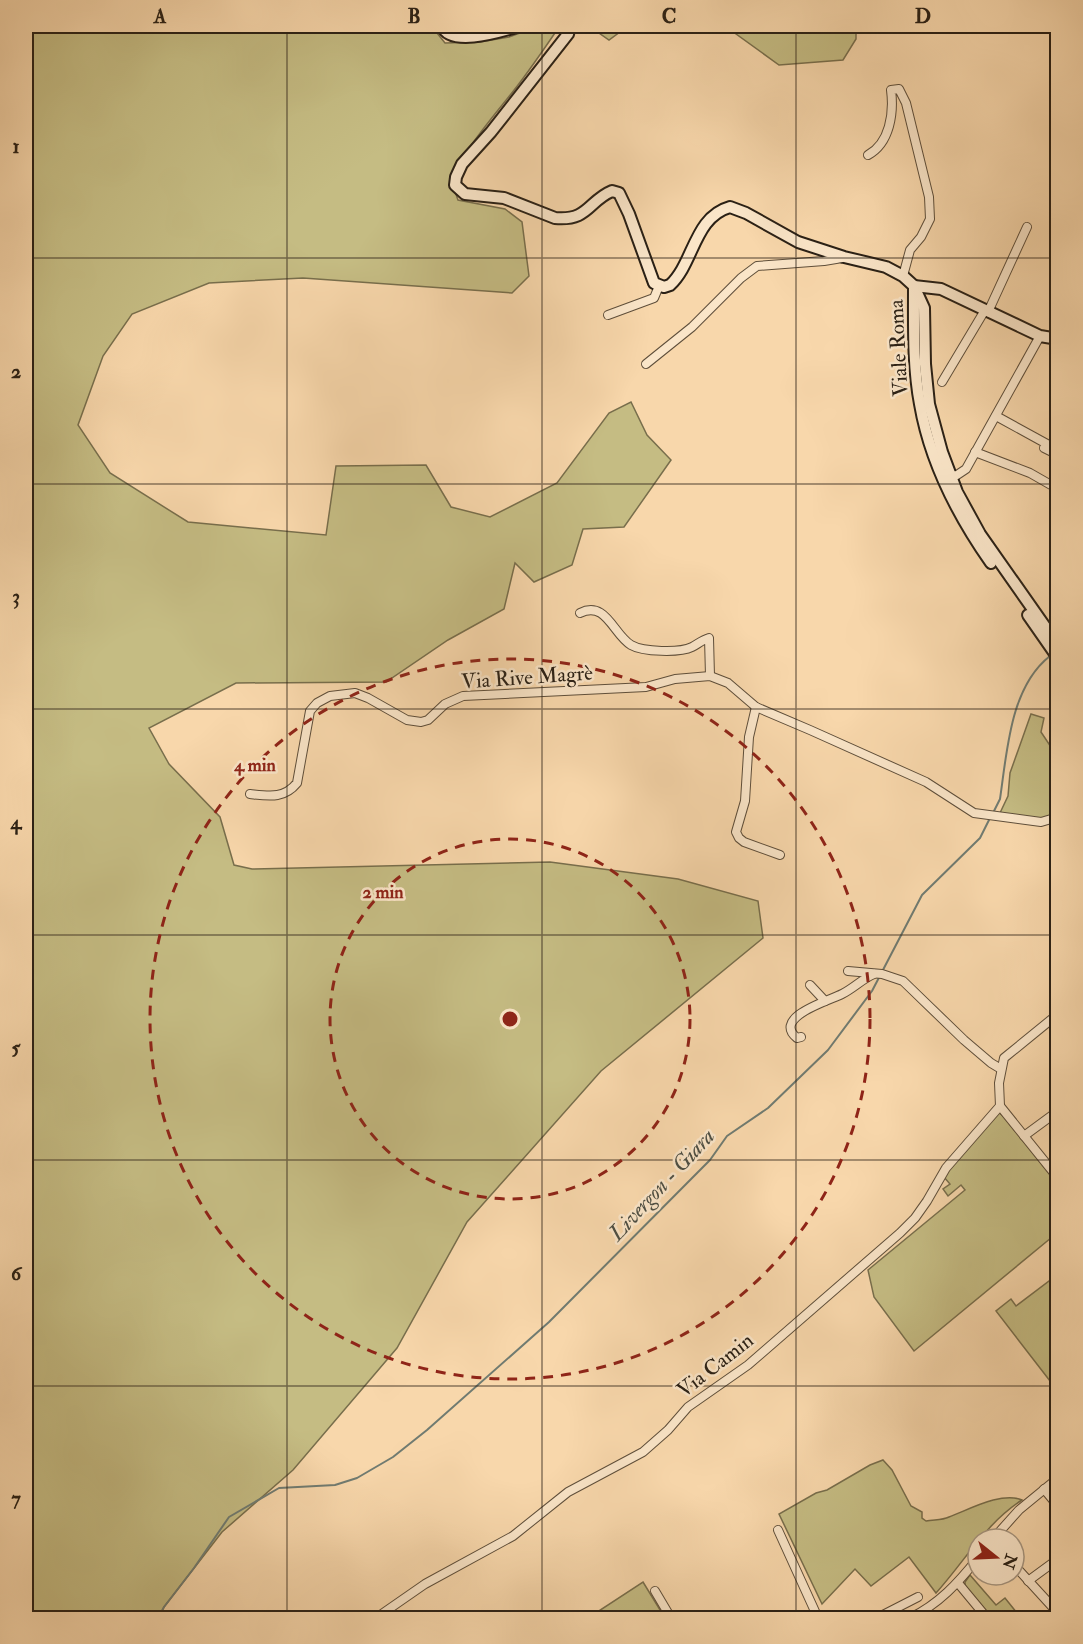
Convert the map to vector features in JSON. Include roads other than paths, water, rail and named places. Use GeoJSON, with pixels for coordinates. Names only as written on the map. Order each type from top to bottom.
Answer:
{"type":"FeatureCollection","features":[{"type":"Feature","properties":{"kind":"main road"},"geometry":{"type":"LineString","coordinates":[[442,26],[450,36],[465,37],[492,34],[520,26]]}},
{"type":"Feature","properties":{"kind":"main road"},"geometry":{"type":"LineString","coordinates":[[570,26],[568,34],[491,132],[462,164],[455,185],[465,194],[504,198],[555,218],[564,219],[584,213],[612,191],[619,194],[629,214],[648,270],[654,283],[659,286],[670,285],[679,277],[705,224],[713,215],[730,207],[746,213],[798,242],[844,257],[886,267],[903,276],[914,286],[941,289],[1040,336],[1058,339]]}},
{"type":"Feature","properties":{"kind":"main road","name":"Viale Roma"},"geometry":{"type":"LineString","coordinates":[[914,286],[924,308],[924,364],[929,404],[942,452],[957,492],[980,534],[1024,604]]}},
{"type":"Feature","properties":{"kind":"main road","name":"Viale Roma"},"geometry":{"type":"LineString","coordinates":[[914,286],[914,347],[920,404],[929,443],[959,512],[978,544],[1053,643],[1058,658]]}},
{"type":"Feature","properties":{"kind":"street"},"geometry":{"type":"LineString","coordinates":[[868,155],[880,146],[886,134],[892,110],[891,90],[899,89],[910,118],[930,210],[930,219],[926,229],[910,250],[903,276]]}},
{"type":"Feature","properties":{"kind":"street"},"geometry":{"type":"LineString","coordinates":[[942,382],[987,311],[1027,227]]}},
{"type":"Feature","properties":{"kind":"street"},"geometry":{"type":"LineString","coordinates":[[646,364],[692,327],[741,278],[757,266],[824,261],[844,257]]}},
{"type":"Feature","properties":{"kind":"street"},"geometry":{"type":"LineString","coordinates":[[608,315],[654,298],[659,286]]}},
{"type":"Feature","properties":{"kind":"street"},"geometry":{"type":"LineString","coordinates":[[951,476],[963,471],[1040,336]]}},
{"type":"Feature","properties":{"kind":"street"},"geometry":{"type":"LineString","coordinates":[[996,416],[1047,444],[1044,448],[1058,455]]}},
{"type":"Feature","properties":{"kind":"street"},"geometry":{"type":"LineString","coordinates":[[975,452],[1030,473],[1058,489]]}},
{"type":"Feature","properties":{"kind":"street"},"geometry":{"type":"LineString","coordinates":[[580,613],[587,610],[598,612],[632,645],[644,649],[691,648],[709,638],[710,676],[728,683],[756,707],[894,767],[954,799],[974,813],[1041,822],[1058,817]]}},
{"type":"Feature","properties":{"kind":"street","name":"Via Rive Magrè"},"geometry":{"type":"LineString","coordinates":[[250,794],[273,797],[291,790],[297,783],[310,711],[317,703],[330,696],[355,693],[413,722],[428,720],[445,704],[463,696],[646,687],[675,679],[710,676]]}},
{"type":"Feature","properties":{"kind":"street"},"geometry":{"type":"LineString","coordinates":[[756,707],[749,737],[746,801],[736,832],[744,842],[780,855]]}},
{"type":"Feature","properties":{"kind":"street"},"geometry":{"type":"LineString","coordinates":[[848,971],[894,977],[903,981],[964,1040],[1001,1069]]}},
{"type":"Feature","properties":{"kind":"street"},"geometry":{"type":"LineString","coordinates":[[801,1037],[797,1038],[792,1033],[793,1022],[804,1010],[843,994],[868,976],[876,974]]}},
{"type":"Feature","properties":{"kind":"street"},"geometry":{"type":"LineString","coordinates":[[810,985],[825,1001]]}},
{"type":"Feature","properties":{"kind":"street"},"geometry":{"type":"LineString","coordinates":[[1058,1014],[1004,1058],[999,1083],[1000,1106],[1058,1178]]}},
{"type":"Feature","properties":{"kind":"street","name":"Via Camin"},"geometry":{"type":"LineString","coordinates":[[376,1618],[425,1584],[513,1536],[568,1492],[643,1452],[668,1430],[688,1407],[748,1365],[900,1233],[915,1218],[946,1168],[1000,1106]]}},
{"type":"Feature","properties":{"kind":"street"},"geometry":{"type":"LineString","coordinates":[[1024,1136],[1058,1111]]}},
{"type":"Feature","properties":{"kind":"street"},"geometry":{"type":"LineString","coordinates":[[1004,1527],[1019,1510],[1058,1478]]}},
{"type":"Feature","properties":{"kind":"street"},"geometry":{"type":"LineString","coordinates":[[1044,1489],[1058,1506]]}},
{"type":"Feature","properties":{"kind":"street"},"geometry":{"type":"LineString","coordinates":[[778,1530],[818,1618]]}},
{"type":"Feature","properties":{"kind":"street"},"geometry":{"type":"LineString","coordinates":[[1028,1581],[1058,1559]]}},
{"type":"Feature","properties":{"kind":"street"},"geometry":{"type":"LineString","coordinates":[[910,1618],[930,1609],[966,1573]]}},
{"type":"Feature","properties":{"kind":"street"},"geometry":{"type":"LineString","coordinates":[[1026,1579],[1058,1613]]}},
{"type":"Feature","properties":{"kind":"street"},"geometry":{"type":"LineString","coordinates":[[958,1583],[987,1618]]}},
{"type":"Feature","properties":{"kind":"street"},"geometry":{"type":"LineString","coordinates":[[655,1591],[671,1618]]}},
{"type":"Feature","properties":{"kind":"street"},"geometry":{"type":"LineString","coordinates":[[877,1618],[918,1597]]}},
{"type":"Feature","properties":{"kind":"waterway","name":"Livergon - Giara"},"geometry":{"type":"LineString","coordinates":[[1058,138],[1052,156],[1058,201]]}},
{"type":"Feature","properties":{"kind":"waterway","name":"Livergon - Giara"},"geometry":{"type":"LineString","coordinates":[[993,813],[1000,799],[1008,741],[1018,702],[1037,669],[1050,656]]}},
{"type":"Feature","properties":{"kind":"waterway","name":"Livergon - Giara"},"geometry":{"type":"LineString","coordinates":[[158,1618],[229,1517],[279,1488],[335,1485],[357,1478],[393,1457],[427,1430],[549,1322],[710,1160],[727,1136],[768,1108],[828,1050],[872,991],[922,895],[980,838],[990,818]]}}]}
